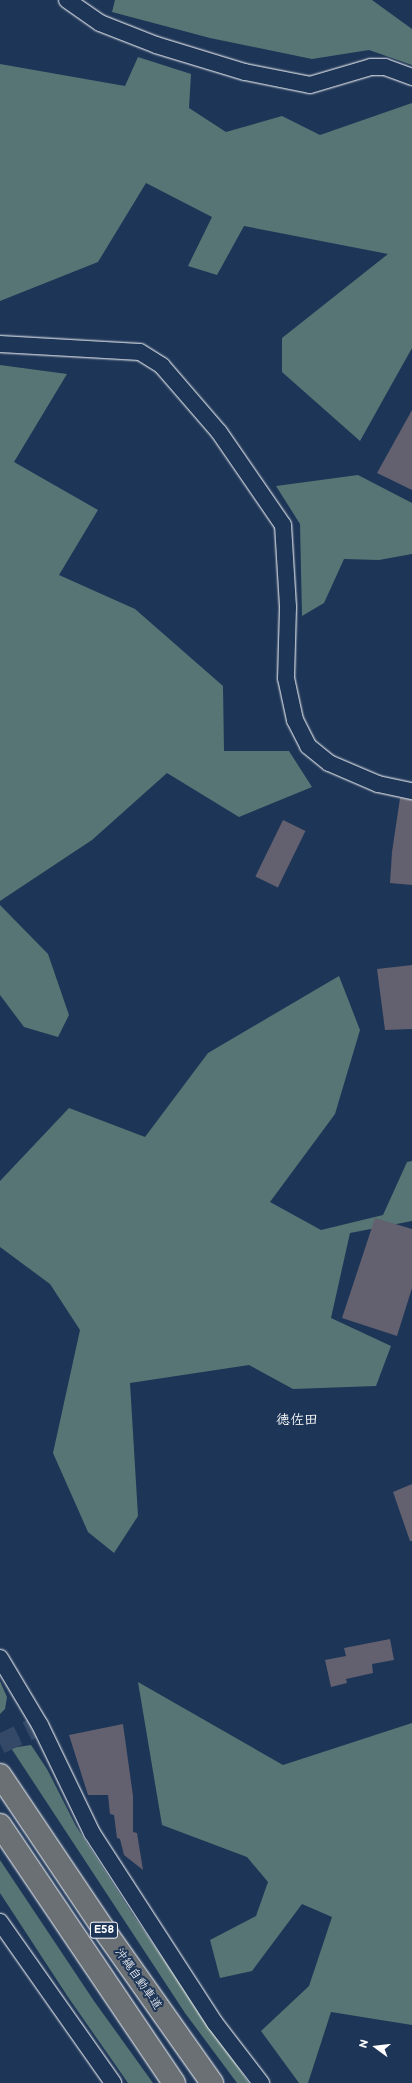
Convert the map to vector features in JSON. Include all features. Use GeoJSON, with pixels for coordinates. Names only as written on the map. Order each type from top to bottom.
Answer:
{"type":"FeatureCollection","features":[{"type":"Feature","properties":{"kind":"highway","name":"沖縄自動車道"},"geometry":{"type":"LineString","coordinates":[[0,1775],[106,1933],[212,2083]]}},
{"type":"Feature","properties":{"kind":"highway","name":"E58"},"geometry":{"type":"LineString","coordinates":[[0,1825],[174,2083]]}},
{"type":"Feature","properties":{"kind":"street"},"geometry":{"type":"LineString","coordinates":[[66,0],[100,23],[156,46],[245,72],[310,85],[371,67],[385,67],[412,77]]}},
{"type":"Feature","properties":{"kind":"street"},"geometry":{"type":"LineString","coordinates":[[0,344],[140,352],[162,366],[219,432],[283,525],[288,607],[286,678],[294,720],[308,746],[328,763],[378,784],[412,791]]}},
{"type":"Feature","properties":{"kind":"street"},"geometry":{"type":"LineString","coordinates":[[0,1658],[40,1726],[92,1833],[216,2023],[261,2083]]}},
{"type":"Feature","properties":{"kind":"street"},"geometry":{"type":"LineString","coordinates":[[0,1922],[113,2083]]}},
{"type":"Feature","properties":{"kind":"green space"},"geometry":{"type":"Polygon","coordinates":[[[115,0],[372,0],[412,29],[412,65],[369,50],[312,59],[210,38],[112,12],[115,0]]]}},
{"type":"Feature","properties":{"kind":"green space"},"geometry":{"type":"Polygon","coordinates":[[[138,57],[191,74],[189,108],[226,132],[282,116],[320,135],[412,103],[412,348],[360,441],[282,372],[282,338],[388,254],[244,226],[217,275],[188,266],[212,217],[146,183],[98,262],[0,301],[0,64],[125,86],[138,57]]]}},
{"type":"Feature","properties":{"kind":"green space"},"geometry":{"type":"Polygon","coordinates":[[[0,365],[67,374],[14,462],[98,510],[59,575],[135,609],[223,686],[224,751],[289,751],[312,787],[239,817],[167,773],[92,840],[0,901],[0,365]]]}},
{"type":"Feature","properties":{"kind":"green space"},"geometry":{"type":"Polygon","coordinates":[[[358,475],[412,503],[412,554],[379,560],[344,559],[324,603],[302,616],[300,524],[276,486],[358,475]]]}},
{"type":"Feature","properties":{"kind":"green space"},"geometry":{"type":"Polygon","coordinates":[[[0,905],[48,954],[69,1015],[58,1037],[24,1027],[0,995],[0,905]]]}},
{"type":"Feature","properties":{"kind":"green space"},"geometry":{"type":"Polygon","coordinates":[[[339,976],[360,1030],[335,1114],[270,1202],[321,1230],[383,1215],[407,1162],[412,1161],[412,1221],[350,1233],[331,1318],[391,1346],[376,1386],[293,1389],[249,1365],[130,1383],[138,1516],[114,1553],[88,1532],[53,1453],[80,1330],[50,1284],[0,1247],[0,1181],[69,1108],[145,1137],[208,1053],[339,976]]]}},
{"type":"Feature","properties":{"kind":"green space"},"geometry":{"type":"Polygon","coordinates":[[[0,1681],[7,1697],[5,1709],[0,1714],[0,1681]]]}},
{"type":"Feature","properties":{"kind":"green space"},"geometry":{"type":"Polygon","coordinates":[[[138,1682],[283,1765],[412,1723],[412,2025],[331,2012],[308,2083],[299,2083],[261,2031],[309,1986],[332,1917],[302,1904],[252,1971],[220,1978],[210,1940],[256,1916],[268,1882],[247,1857],[162,1825],[138,1682]]]}},
{"type":"Feature","properties":{"kind":"green space"},"geometry":{"type":"Polygon","coordinates":[[[31,1745],[47,1769],[76,1826],[133,1915],[249,2083],[237,2083],[185,2013],[11,1748],[31,1745]]]}},
{"type":"Feature","properties":{"kind":"green space"},"geometry":{"type":"Polygon","coordinates":[[[0,1860],[94,2001],[153,2083],[128,2083],[68,1997],[0,1893],[0,1860]]]}},
{"type":"Feature","properties":{"kind":"building"},"geometry":{"type":"Polygon","coordinates":[[[412,410],[412,490],[377,473],[412,410]]]}},
{"type":"Feature","properties":{"kind":"building"},"geometry":{"type":"Polygon","coordinates":[[[400,798],[412,800],[412,885],[390,883],[392,852],[400,798]]]}},
{"type":"Feature","properties":{"kind":"building"},"geometry":{"type":"Polygon","coordinates":[[[283,820],[305,831],[278,888],[255,877],[283,820]]]}},
{"type":"Feature","properties":{"kind":"building"},"geometry":{"type":"Polygon","coordinates":[[[412,965],[412,1029],[385,1030],[377,969],[412,965]]]}},
{"type":"Feature","properties":{"kind":"building"},"geometry":{"type":"Polygon","coordinates":[[[375,1218],[412,1229],[412,1288],[397,1336],[342,1318],[375,1218]]]}},
{"type":"Feature","properties":{"kind":"building"},"geometry":{"type":"Polygon","coordinates":[[[412,1484],[412,1541],[410,1541],[393,1492],[412,1484]]]}},
{"type":"Feature","properties":{"kind":"building"},"geometry":{"type":"Polygon","coordinates":[[[390,1639],[394,1660],[372,1664],[373,1673],[346,1679],[347,1683],[331,1687],[325,1660],[346,1656],[344,1648],[390,1639]]]}},
{"type":"Feature","properties":{"kind":"building"},"geometry":{"type":"Polygon","coordinates":[[[123,1724],[133,1796],[133,1832],[137,1833],[143,1870],[124,1855],[120,1839],[117,1838],[114,1815],[110,1814],[108,1795],[88,1795],[69,1735],[123,1724]]]}},
{"type":"Feature","properties":{"kind":"tunnel"},"geometry":{"type":"LineString","coordinates":[[0,1744],[40,1725]]}},
{"type":"Feature","properties":{"kind":"district","name":"徳佐田"},"geometry":{"type":"Point","coordinates":[297,1420]}}]}
